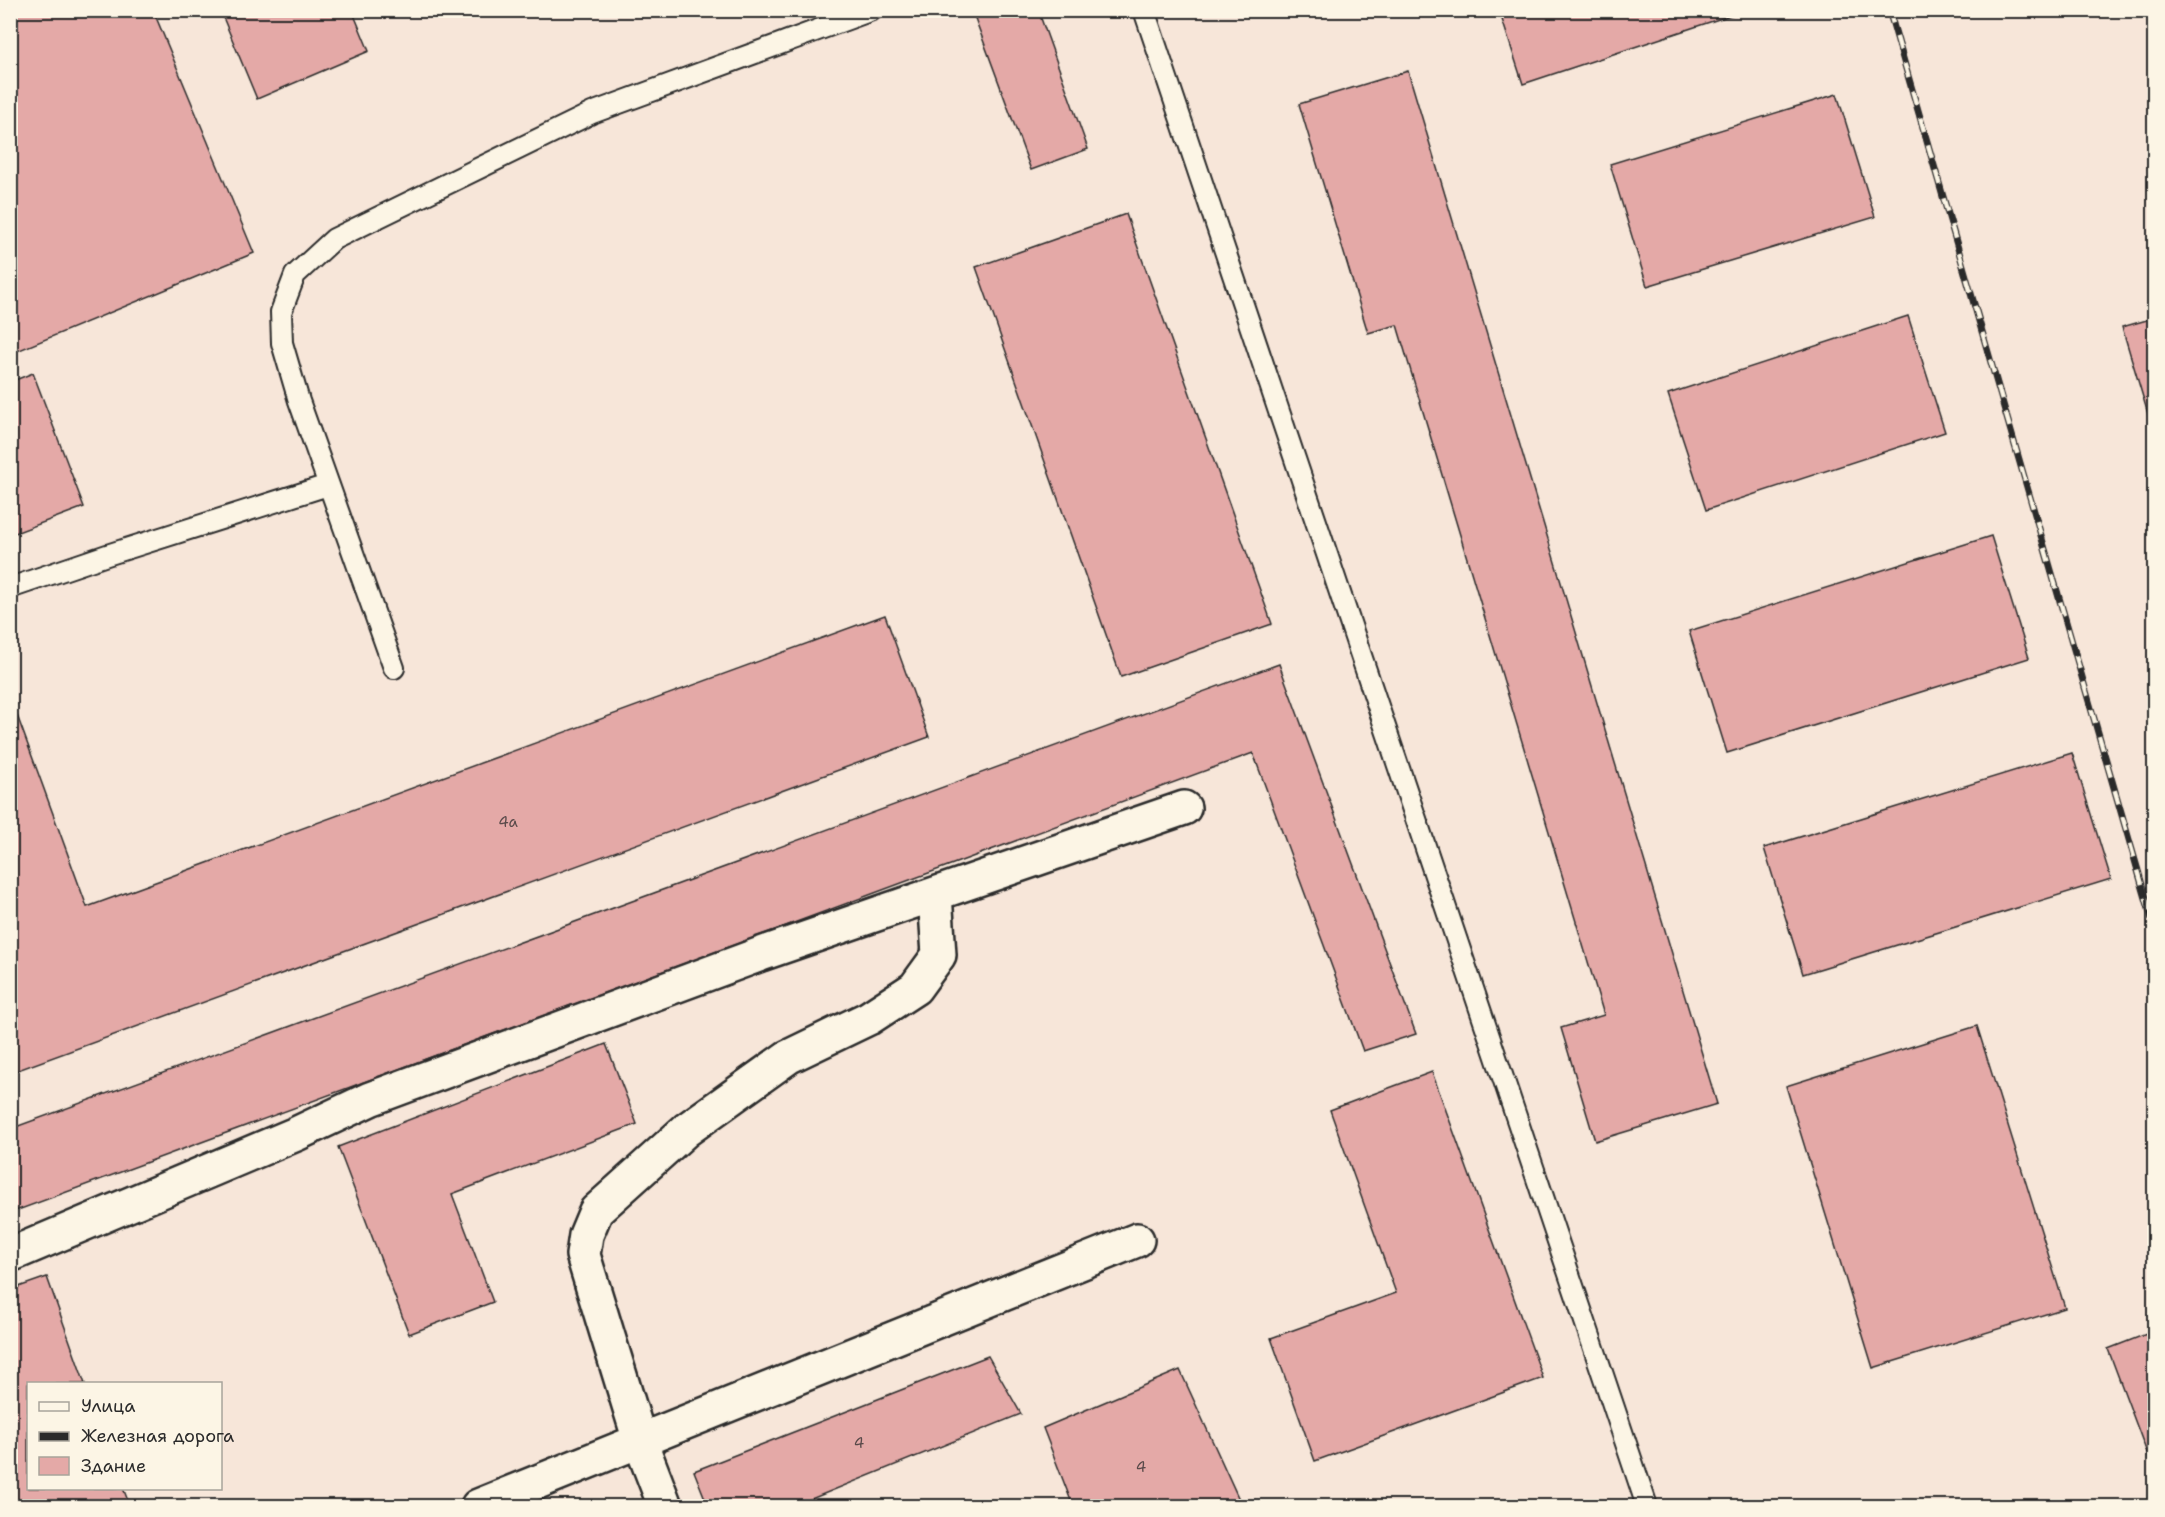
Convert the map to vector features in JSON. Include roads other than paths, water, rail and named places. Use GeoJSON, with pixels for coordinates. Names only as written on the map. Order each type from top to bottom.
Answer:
{"type":"FeatureCollection","features":[{"type":"Feature","properties":{"kind":"street"},"geometry":{"type":"LineString","coordinates":[[10,1255],[296,1134],[369,1099],[761,954],[1184,808]]}},
{"type":"Feature","properties":{"kind":"street"},"geometry":{"type":"LineString","coordinates":[[665,1506],[640,1441],[584,1255],[586,1235],[596,1212],[686,1130],[788,1057],[869,1018],[915,988],[939,955],[935,894]]}},
{"type":"Feature","properties":{"kind":"street"},"geometry":{"type":"LineString","coordinates":[[478,1506],[1137,1240]]}},
{"type":"Feature","properties":{"kind":"lane"},"geometry":{"type":"LineString","coordinates":[[394,668],[299,401],[282,343],[281,312],[295,275],[334,239],[592,113],[847,15],[872,10]]}},
{"type":"Feature","properties":{"kind":"lane"},"geometry":{"type":"LineString","coordinates":[[1144,10],[1647,1506]]}},
{"type":"Feature","properties":{"kind":"lane"},"geometry":{"type":"LineString","coordinates":[[10,588],[328,484]]}},
{"type":"Feature","properties":{"kind":"railway"},"geometry":{"type":"LineString","coordinates":[[1889,10],[2154,926]]}}]}
